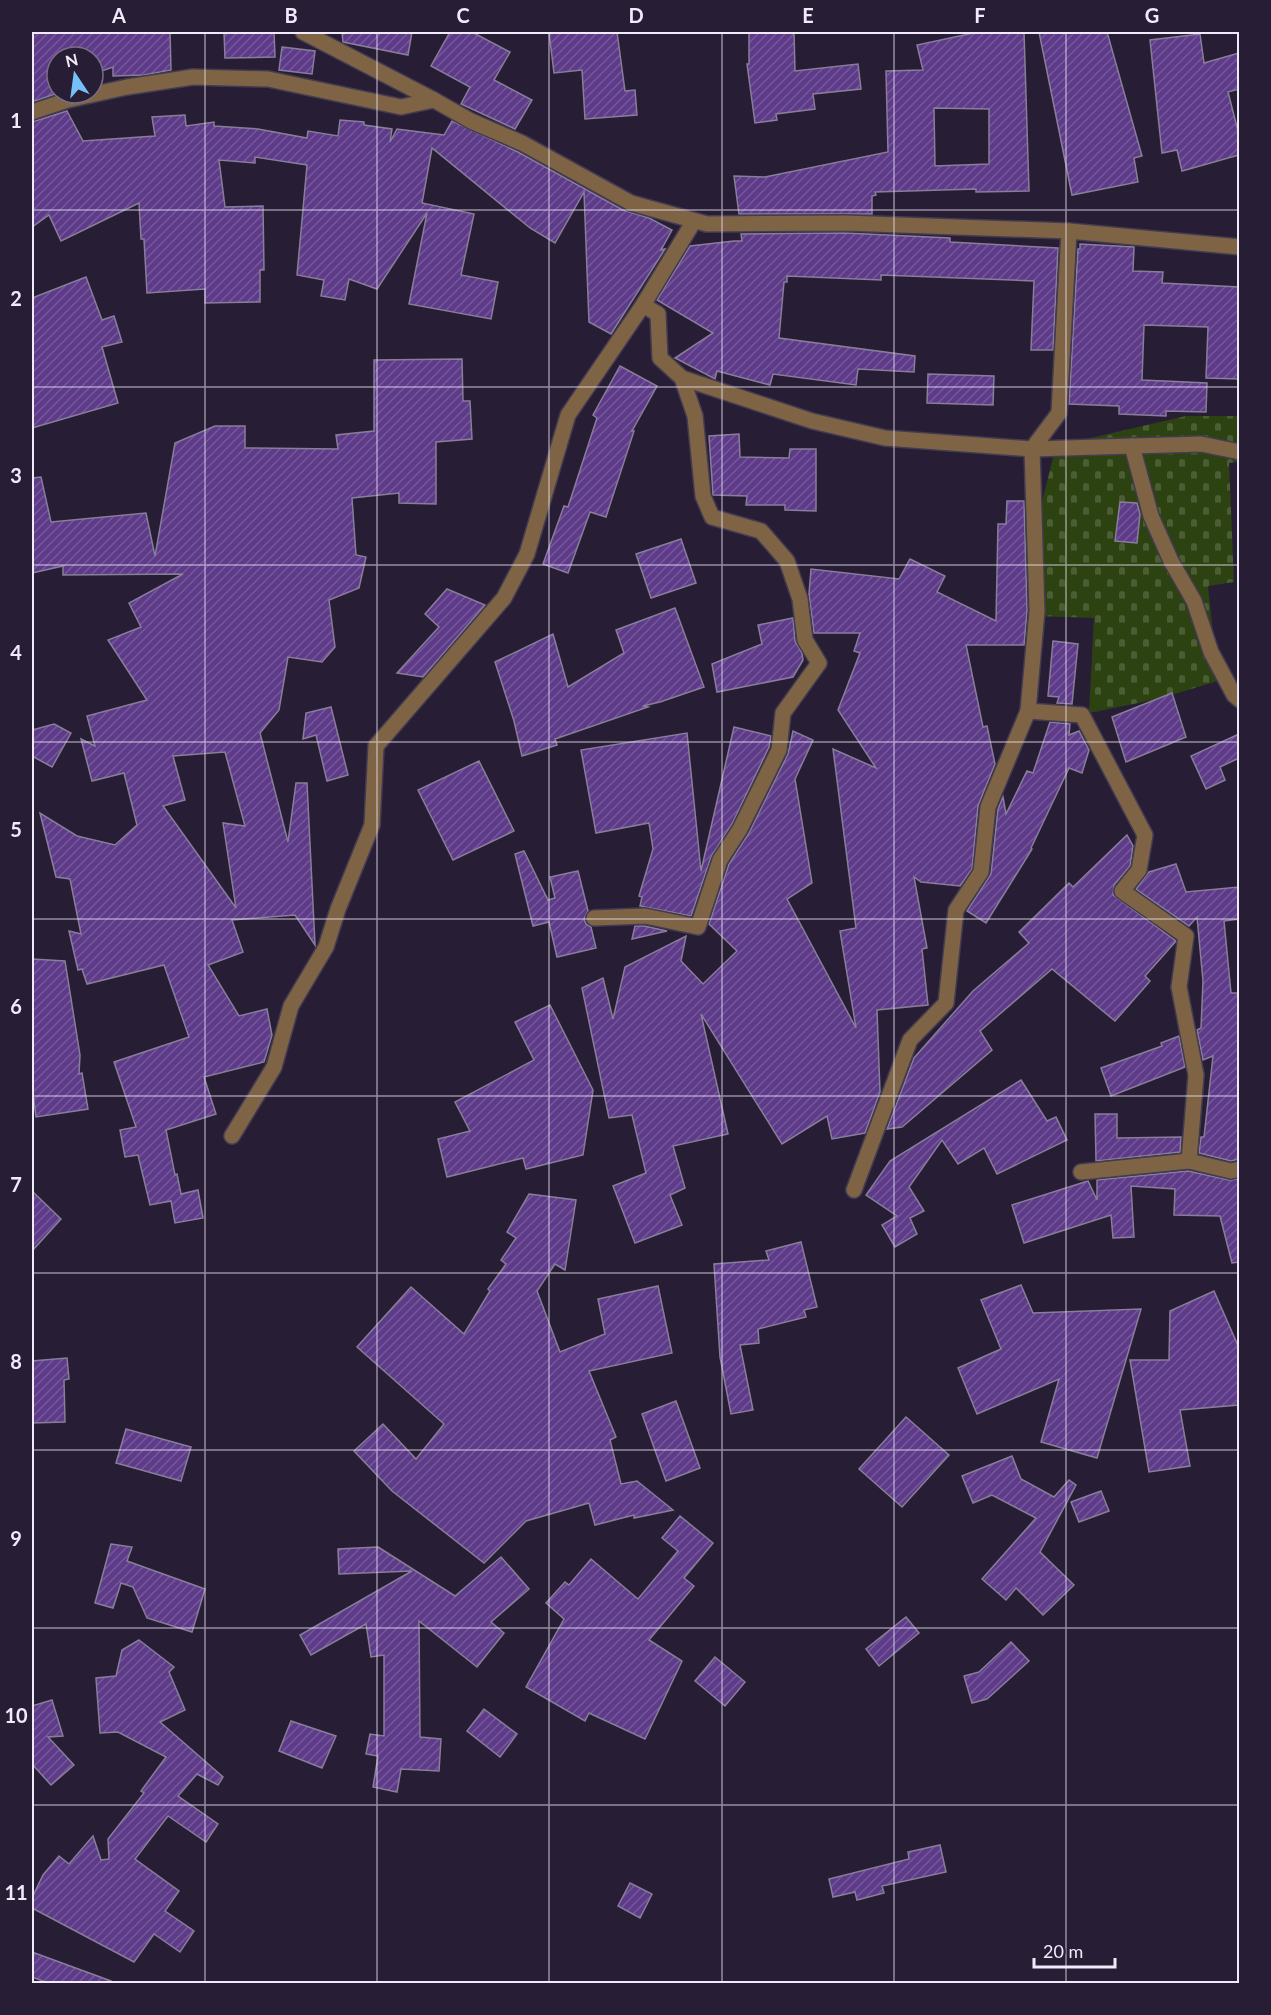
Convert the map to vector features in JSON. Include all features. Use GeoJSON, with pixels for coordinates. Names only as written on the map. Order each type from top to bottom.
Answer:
{"type":"FeatureCollection","features":[{"type":"Feature","properties":{"kind":"street"},"geometry":{"type":"LineString","coordinates":[[303,32],[471,121],[522,143],[631,203],[707,224],[845,223],[1069,231],[1239,247]]}},
{"type":"Feature","properties":{"kind":"street"},"geometry":{"type":"LineString","coordinates":[[32,112],[68,100],[127,87],[193,77],[268,79],[401,107],[434,100]]}},
{"type":"Feature","properties":{"kind":"street"},"geometry":{"type":"LineString","coordinates":[[232,1136],[274,1066],[291,1006],[326,948],[338,909],[372,825],[376,746],[504,598],[527,554],[568,414],[643,305],[694,221]]}},
{"type":"Feature","properties":{"kind":"street"},"geometry":{"type":"LineString","coordinates":[[854,1191],[910,1040],[946,1003],[956,910],[981,872],[987,807],[1028,711],[1037,611],[1032,449],[1059,413],[1069,231]]}},
{"type":"Feature","properties":{"kind":"street"},"geometry":{"type":"LineString","coordinates":[[643,305],[658,314],[660,358],[682,378],[812,421],[885,438],[1032,449],[1201,444],[1239,452]]}},
{"type":"Feature","properties":{"kind":"street"},"geometry":{"type":"LineString","coordinates":[[594,918],[645,916],[698,927],[720,860],[740,829],[779,750],[783,713],[819,663],[804,640],[800,599],[788,561],[761,531],[712,517],[703,496],[695,416],[682,378]]}},
{"type":"Feature","properties":{"kind":"street"},"geometry":{"type":"LineString","coordinates":[[1132,446],[1152,516],[1171,561],[1194,601],[1211,651],[1239,700]]}},
{"type":"Feature","properties":{"kind":"street"},"geometry":{"type":"LineString","coordinates":[[1028,711],[1082,715],[1145,835],[1139,870],[1122,891],[1186,936],[1179,987],[1196,1075],[1189,1161]]}},
{"type":"Feature","properties":{"kind":"street"},"geometry":{"type":"LineString","coordinates":[[1081,1172],[1189,1161],[1231,1171],[1239,1169]]}},
{"type":"Feature","properties":{"kind":"green space"},"geometry":{"type":"Polygon","coordinates":[[[1186,416],[1239,416],[1239,462],[1229,463],[1234,582],[1208,586],[1218,681],[1158,699],[1089,713],[1094,618],[1037,616],[1042,502],[1056,446],[1186,416]]]}},
{"type":"Feature","properties":{"kind":"building"},"geometry":{"type":"Polygon","coordinates":[[[32,32],[170,32],[171,70],[144,75],[113,76],[113,67],[105,70],[105,45],[45,45],[45,98],[32,102],[32,32]]]}},
{"type":"Feature","properties":{"kind":"building"},"geometry":{"type":"Polygon","coordinates":[[[224,32],[274,32],[275,57],[225,58],[224,32]]]}},
{"type":"Feature","properties":{"kind":"building"},"geometry":{"type":"Polygon","coordinates":[[[342,32],[412,32],[408,55],[343,42],[342,32]]]}},
{"type":"Feature","properties":{"kind":"building"},"geometry":{"type":"Polygon","coordinates":[[[450,32],[472,32],[510,52],[494,80],[532,100],[515,129],[461,104],[470,87],[431,66],[450,32]]]}},
{"type":"Feature","properties":{"kind":"building"},"geometry":{"type":"Polygon","coordinates":[[[549,32],[617,32],[625,91],[635,90],[637,115],[585,119],[582,70],[554,73],[549,32]]]}},
{"type":"Feature","properties":{"kind":"building"},"geometry":{"type":"Polygon","coordinates":[[[749,32],[794,32],[795,71],[858,64],[861,89],[813,94],[815,109],[776,114],[777,120],[755,123],[747,64],[749,64],[749,32]]]}},
{"type":"Feature","properties":{"kind":"building"},"geometry":{"type":"Polygon","coordinates":[[[978,32],[1024,32],[1029,191],[976,192],[976,189],[875,192],[876,195],[872,196],[872,214],[739,214],[734,176],[765,177],[888,152],[886,71],[923,70],[917,45],[978,32]],[[934,108],[935,166],[989,164],[989,109],[934,108]]]}},
{"type":"Feature","properties":{"kind":"building"},"geometry":{"type":"Polygon","coordinates":[[[1039,32],[1107,32],[1142,156],[1134,158],[1138,182],[1072,195],[1039,32]]]}},
{"type":"Feature","properties":{"kind":"building"},"geometry":{"type":"Polygon","coordinates":[[[1200,34],[1204,63],[1239,53],[1239,89],[1228,92],[1239,135],[1239,155],[1182,171],[1177,150],[1162,153],[1150,40],[1200,34]]]}},
{"type":"Feature","properties":{"kind":"building"},"geometry":{"type":"Polygon","coordinates":[[[282,47],[315,51],[312,74],[279,70],[282,47]]]}},
{"type":"Feature","properties":{"kind":"building"},"geometry":{"type":"Polygon","coordinates":[[[67,111],[83,141],[155,136],[152,117],[185,115],[186,126],[214,122],[214,126],[258,129],[307,138],[308,131],[338,136],[340,120],[364,122],[364,125],[392,129],[390,142],[397,129],[444,135],[452,121],[518,152],[623,210],[649,218],[672,230],[661,250],[665,249],[611,334],[589,322],[584,192],[555,243],[530,228],[432,148],[422,203],[474,214],[461,275],[498,282],[491,319],[409,304],[427,213],[377,289],[349,279],[345,300],[321,296],[324,280],[297,275],[307,165],[255,157],[255,163],[219,160],[225,207],[263,206],[264,270],[260,270],[260,302],[205,303],[205,289],[147,293],[139,203],[61,241],[49,215],[32,227],[32,122],[67,111]]]}},
{"type":"Feature","properties":{"kind":"building"},"geometry":{"type":"Polygon","coordinates":[[[845,233],[950,238],[950,242],[1058,248],[1053,350],[1031,350],[1034,281],[881,275],[881,280],[787,276],[787,282],[784,282],[779,338],[915,356],[914,372],[858,369],[856,385],[773,374],[770,385],[717,371],[715,379],[675,358],[713,333],[657,300],[690,246],[742,241],[741,234],[845,233]]]}},
{"type":"Feature","properties":{"kind":"building"},"geometry":{"type":"Polygon","coordinates":[[[1080,244],[1134,247],[1133,271],[1163,272],[1162,283],[1239,287],[1239,379],[1206,378],[1208,327],[1144,325],[1142,380],[1207,383],[1206,412],[1166,411],[1166,416],[1119,414],[1119,406],[1069,404],[1080,244]]]}},
{"type":"Feature","properties":{"kind":"building"},"geometry":{"type":"Polygon","coordinates":[[[86,277],[102,320],[114,316],[122,342],[102,347],[118,403],[32,428],[32,298],[86,277]]]}},
{"type":"Feature","properties":{"kind":"building"},"geometry":{"type":"Polygon","coordinates":[[[462,359],[463,401],[470,401],[472,439],[436,442],[436,504],[399,503],[399,493],[352,498],[356,555],[366,557],[359,588],[329,600],[335,647],[322,662],[288,657],[279,710],[260,733],[288,842],[296,783],[307,783],[315,945],[295,915],[232,920],[243,952],[208,965],[239,1016],[267,1009],[272,1035],[264,1062],[204,1077],[216,1114],[166,1130],[181,1194],[198,1190],[203,1218],[175,1223],[171,1201],[150,1205],[138,1155],[125,1157],[120,1130],[136,1127],[114,1062],[189,1037],[164,965],[87,984],[82,969],[78,970],[69,931],[81,934],[70,879],[56,877],[40,813],[77,836],[115,845],[137,825],[124,773],[92,781],[81,739],[95,746],[87,716],[147,700],[108,640],[141,627],[129,603],[183,574],[63,575],[63,566],[32,573],[32,478],[41,477],[51,522],[146,513],[155,556],[175,443],[215,426],[245,426],[245,448],[338,449],[336,435],[374,431],[374,360],[462,359]],[[225,752],[173,756],[185,800],[163,806],[236,908],[223,823],[245,826],[225,752]]]}},
{"type":"Feature","properties":{"kind":"building"},"geometry":{"type":"Polygon","coordinates":[[[620,366],[657,386],[632,431],[634,431],[606,517],[590,512],[568,573],[543,564],[564,506],[568,507],[597,418],[593,415],[620,366]]]}},
{"type":"Feature","properties":{"kind":"building"},"geometry":{"type":"Polygon","coordinates":[[[928,374],[994,376],[993,405],[927,403],[928,374]]]}},
{"type":"Feature","properties":{"kind":"building"},"geometry":{"type":"Polygon","coordinates":[[[739,434],[740,457],[789,458],[790,449],[816,449],[816,511],[785,510],[785,505],[746,505],[747,496],[713,495],[709,436],[739,434]]]}},
{"type":"Feature","properties":{"kind":"building"},"geometry":{"type":"Polygon","coordinates":[[[1007,501],[1024,501],[1027,611],[1024,645],[966,645],[983,727],[987,726],[995,764],[978,806],[972,869],[960,886],[921,882],[914,877],[927,948],[922,949],[928,1005],[877,1010],[880,1092],[865,1133],[832,1139],[827,1116],[782,1144],[701,1014],[728,1134],[673,1146],[685,1188],[670,1195],[682,1225],[635,1243],[613,1186],[646,1173],[632,1115],[609,1118],[582,988],[603,978],[613,1019],[625,967],[686,936],[681,961],[703,984],[737,951],[709,924],[729,864],[749,833],[788,754],[793,731],[813,740],[795,779],[812,883],[787,899],[856,1028],[840,931],[856,928],[833,749],[876,768],[838,710],[860,653],[854,651],[860,633],[814,633],[809,594],[811,569],[899,579],[910,559],[945,576],[937,592],[996,621],[998,524],[1006,524],[1007,501]]]}},
{"type":"Feature","properties":{"kind":"building"},"geometry":{"type":"Polygon","coordinates":[[[1120,502],[1137,503],[1140,514],[1137,543],[1115,541],[1120,502]]]}},
{"type":"Feature","properties":{"kind":"building"},"geometry":{"type":"Polygon","coordinates":[[[681,539],[696,583],[651,598],[636,554],[681,539]]]}},
{"type":"Feature","properties":{"kind":"building"},"geometry":{"type":"Polygon","coordinates":[[[447,589],[485,605],[423,677],[397,673],[439,627],[425,614],[447,589]]]}},
{"type":"Feature","properties":{"kind":"building"},"geometry":{"type":"Polygon","coordinates":[[[675,608],[704,687],[643,706],[648,707],[555,739],[557,745],[522,756],[514,721],[495,662],[553,634],[568,687],[624,653],[616,630],[675,608]]]}},
{"type":"Feature","properties":{"kind":"building"},"geometry":{"type":"Polygon","coordinates":[[[793,618],[795,641],[803,660],[793,677],[717,692],[712,664],[762,644],[758,625],[793,618]]]}},
{"type":"Feature","properties":{"kind":"building"},"geometry":{"type":"Polygon","coordinates":[[[1053,641],[1078,644],[1072,704],[1057,703],[1059,697],[1048,696],[1053,641]]]}},
{"type":"Feature","properties":{"kind":"building"},"geometry":{"type":"Polygon","coordinates":[[[1172,693],[1186,737],[1126,762],[1112,717],[1172,693]]]}},
{"type":"Feature","properties":{"kind":"building"},"geometry":{"type":"Polygon","coordinates":[[[331,707],[348,775],[327,781],[316,735],[303,739],[306,713],[331,707]]]}},
{"type":"Feature","properties":{"kind":"building"},"geometry":{"type":"Polygon","coordinates":[[[1050,722],[1070,724],[1069,735],[1079,731],[1089,750],[1082,773],[1069,768],[1032,849],[986,923],[967,911],[991,874],[998,809],[1003,797],[1006,814],[1027,771],[1033,773],[1050,722]]]}},
{"type":"Feature","properties":{"kind":"building"},"geometry":{"type":"Polygon","coordinates":[[[54,724],[71,733],[52,767],[32,756],[32,730],[54,724]]]}},
{"type":"Feature","properties":{"kind":"building"},"geometry":{"type":"Polygon","coordinates":[[[734,727],[771,736],[769,747],[732,824],[711,857],[691,916],[640,906],[642,897],[639,896],[653,849],[649,823],[596,833],[581,750],[687,733],[701,871],[734,727]]]}},
{"type":"Feature","properties":{"kind":"building"},"geometry":{"type":"Polygon","coordinates":[[[1239,734],[1239,758],[1220,767],[1225,780],[1206,789],[1191,756],[1239,734]]]}},
{"type":"Feature","properties":{"kind":"building"},"geometry":{"type":"Polygon","coordinates":[[[479,761],[514,831],[453,860],[418,790],[479,761]]]}},
{"type":"Feature","properties":{"kind":"building"},"geometry":{"type":"Polygon","coordinates":[[[1127,835],[1133,846],[1130,866],[1114,885],[1113,895],[1176,941],[1145,976],[1150,981],[1115,1021],[1052,969],[980,1031],[992,1050],[902,1127],[887,1129],[914,1058],[973,991],[1029,943],[1019,932],[1069,883],[1073,887],[1127,835]]]}},
{"type":"Feature","properties":{"kind":"building"},"geometry":{"type":"Polygon","coordinates":[[[524,851],[548,900],[555,898],[550,877],[578,871],[588,911],[584,919],[591,927],[596,948],[557,957],[549,922],[533,926],[515,854],[524,851]]]}},
{"type":"Feature","properties":{"kind":"building"},"geometry":{"type":"Polygon","coordinates":[[[1176,864],[1186,892],[1239,887],[1239,919],[1224,921],[1231,993],[1239,993],[1239,1159],[1231,1161],[1199,1153],[1201,1137],[1204,1137],[1213,1056],[1203,1060],[1197,1030],[1201,1028],[1203,981],[1197,917],[1189,926],[1136,889],[1149,872],[1176,864]]]}},
{"type":"Feature","properties":{"kind":"building"},"geometry":{"type":"Polygon","coordinates":[[[635,926],[644,926],[667,931],[632,939],[635,926]]]}},
{"type":"Feature","properties":{"kind":"building"},"geometry":{"type":"Polygon","coordinates":[[[32,959],[65,961],[80,1055],[79,1074],[82,1073],[88,1109],[36,1117],[32,1085],[32,959]]]}},
{"type":"Feature","properties":{"kind":"building"},"geometry":{"type":"Polygon","coordinates":[[[550,1005],[593,1090],[583,1155],[526,1169],[523,1158],[447,1177],[438,1139],[470,1131],[455,1102],[534,1060],[515,1022],[550,1005]]]}},
{"type":"Feature","properties":{"kind":"building"},"geometry":{"type":"Polygon","coordinates":[[[1179,1036],[1185,1067],[1111,1096],[1101,1068],[1162,1046],[1161,1043],[1179,1036]]]}},
{"type":"Feature","properties":{"kind":"building"},"geometry":{"type":"Polygon","coordinates":[[[1021,1080],[1047,1121],[1056,1117],[1067,1140],[997,1174],[984,1148],[958,1164],[942,1140],[909,1187],[924,1211],[910,1218],[917,1234],[895,1247],[882,1225],[897,1216],[866,1195],[890,1161],[1021,1080]]]}},
{"type":"Feature","properties":{"kind":"building"},"geometry":{"type":"Polygon","coordinates":[[[1095,1114],[1117,1114],[1117,1138],[1181,1137],[1180,1152],[1096,1161],[1095,1114]]]}},
{"type":"Feature","properties":{"kind":"building"},"geometry":{"type":"Polygon","coordinates":[[[1188,1171],[1229,1180],[1239,1179],[1239,1262],[1232,1263],[1220,1216],[1174,1215],[1175,1189],[1131,1186],[1134,1237],[1113,1238],[1111,1215],[1024,1243],[1012,1205],[1088,1181],[1097,1200],[1097,1180],[1188,1171]]]}},
{"type":"Feature","properties":{"kind":"building"},"geometry":{"type":"Polygon","coordinates":[[[32,1191],[61,1219],[32,1251],[32,1191]]]}},
{"type":"Feature","properties":{"kind":"building"},"geometry":{"type":"Polygon","coordinates":[[[529,1194],[576,1200],[565,1270],[555,1264],[537,1291],[560,1352],[605,1334],[598,1299],[658,1286],[672,1353],[589,1371],[616,1437],[610,1440],[621,1484],[637,1481],[673,1510],[634,1518],[634,1515],[595,1525],[589,1503],[526,1521],[484,1563],[392,1491],[354,1451],[383,1424],[416,1459],[444,1424],[357,1347],[411,1287],[464,1334],[490,1291],[488,1289],[506,1264],[501,1260],[516,1238],[507,1232],[529,1194]]]}},
{"type":"Feature","properties":{"kind":"building"},"geometry":{"type":"Polygon","coordinates":[[[801,1242],[817,1307],[804,1310],[806,1317],[758,1329],[759,1343],[740,1345],[753,1410],[731,1414],[720,1357],[714,1264],[769,1260],[766,1251],[801,1242]]]}},
{"type":"Feature","properties":{"kind":"building"},"geometry":{"type":"Polygon","coordinates":[[[1021,1285],[1033,1313],[1141,1309],[1097,1458],[1041,1442],[1059,1379],[977,1414],[958,1368],[1001,1349],[981,1300],[1021,1285]]]}},
{"type":"Feature","properties":{"kind":"building"},"geometry":{"type":"Polygon","coordinates":[[[1214,1291],[1239,1348],[1239,1405],[1180,1410],[1190,1466],[1149,1472],[1130,1360],[1169,1360],[1170,1311],[1214,1291]]]}},
{"type":"Feature","properties":{"kind":"building"},"geometry":{"type":"Polygon","coordinates":[[[67,1358],[69,1379],[64,1380],[65,1422],[32,1423],[32,1361],[67,1358]]]}},
{"type":"Feature","properties":{"kind":"building"},"geometry":{"type":"Polygon","coordinates":[[[676,1401],[700,1468],[666,1481],[642,1414],[676,1401]]]}},
{"type":"Feature","properties":{"kind":"building"},"geometry":{"type":"Polygon","coordinates":[[[906,1417],[949,1455],[902,1507],[859,1469],[906,1417]]]}},
{"type":"Feature","properties":{"kind":"building"},"geometry":{"type":"Polygon","coordinates":[[[126,1429],[191,1447],[181,1481],[116,1463],[126,1429]]]}},
{"type":"Feature","properties":{"kind":"building"},"geometry":{"type":"Polygon","coordinates":[[[1012,1456],[1021,1479],[1054,1497],[1069,1480],[1076,1485],[1040,1552],[1074,1585],[1043,1615],[1016,1588],[1006,1600],[982,1579],[1036,1518],[992,1495],[973,1503],[962,1476],[1012,1456]]]}},
{"type":"Feature","properties":{"kind":"building"},"geometry":{"type":"Polygon","coordinates":[[[1101,1491],[1109,1511],[1079,1522],[1071,1502],[1101,1491]]]}},
{"type":"Feature","properties":{"kind":"building"},"geometry":{"type":"Polygon","coordinates":[[[680,1516],[713,1543],[684,1578],[694,1586],[649,1640],[682,1661],[645,1739],[589,1713],[585,1721],[526,1687],[564,1619],[546,1603],[565,1582],[569,1585],[591,1559],[638,1599],[678,1551],[662,1538],[680,1516]]]}},
{"type":"Feature","properties":{"kind":"building"},"geometry":{"type":"Polygon","coordinates":[[[111,1544],[132,1547],[127,1561],[205,1589],[192,1632],[147,1618],[133,1587],[121,1583],[113,1608],[95,1603],[111,1544]]]}},
{"type":"Feature","properties":{"kind":"building"},"geometry":{"type":"Polygon","coordinates":[[[378,1547],[455,1596],[501,1557],[529,1589],[491,1622],[504,1633],[477,1667],[419,1621],[420,1737],[441,1739],[439,1771],[401,1769],[397,1792],[373,1787],[378,1756],[366,1754],[370,1734],[384,1736],[384,1655],[371,1657],[366,1624],[311,1655],[300,1635],[412,1571],[339,1574],[338,1549],[378,1547]]]}},
{"type":"Feature","properties":{"kind":"building"},"geometry":{"type":"Polygon","coordinates":[[[906,1617],[919,1633],[879,1666],[866,1649],[906,1617]]]}},
{"type":"Feature","properties":{"kind":"building"},"geometry":{"type":"Polygon","coordinates":[[[139,1640],[174,1667],[169,1672],[185,1710],[160,1722],[223,1777],[218,1785],[197,1774],[178,1796],[218,1824],[206,1842],[168,1816],[135,1859],[179,1891],[165,1911],[194,1931],[180,1952],[154,1934],[134,1962],[32,1908],[32,1898],[43,1875],[59,1856],[69,1864],[93,1836],[101,1860],[109,1859],[108,1839],[144,1793],[141,1791],[166,1757],[118,1732],[100,1733],[96,1678],[116,1676],[122,1650],[139,1640]]]}},
{"type":"Feature","properties":{"kind":"building"},"geometry":{"type":"Polygon","coordinates":[[[1011,1642],[1029,1661],[987,1699],[972,1703],[964,1676],[979,1672],[1011,1642]]]}},
{"type":"Feature","properties":{"kind":"building"},"geometry":{"type":"Polygon","coordinates":[[[715,1657],[745,1682],[725,1706],[695,1681],[715,1657]]]}},
{"type":"Feature","properties":{"kind":"building"},"geometry":{"type":"Polygon","coordinates":[[[52,1700],[63,1736],[48,1737],[74,1765],[51,1785],[32,1764],[32,1706],[52,1700]]]}},
{"type":"Feature","properties":{"kind":"building"},"geometry":{"type":"Polygon","coordinates":[[[484,1709],[517,1734],[500,1757],[467,1731],[484,1709]]]}},
{"type":"Feature","properties":{"kind":"building"},"geometry":{"type":"Polygon","coordinates":[[[291,1721],[336,1736],[322,1768],[279,1751],[291,1721]]]}},
{"type":"Feature","properties":{"kind":"building"},"geometry":{"type":"Polygon","coordinates":[[[940,1845],[946,1872],[882,1886],[884,1893],[857,1900],[855,1892],[833,1897],[829,1879],[909,1859],[908,1852],[940,1845]]]}},
{"type":"Feature","properties":{"kind":"building"},"geometry":{"type":"Polygon","coordinates":[[[630,1883],[652,1894],[640,1918],[618,1906],[630,1883]]]}},
{"type":"Feature","properties":{"kind":"building"},"geometry":{"type":"Polygon","coordinates":[[[32,1952],[111,1981],[110,1983],[48,1983],[32,1977],[32,1952]]]}}]}
